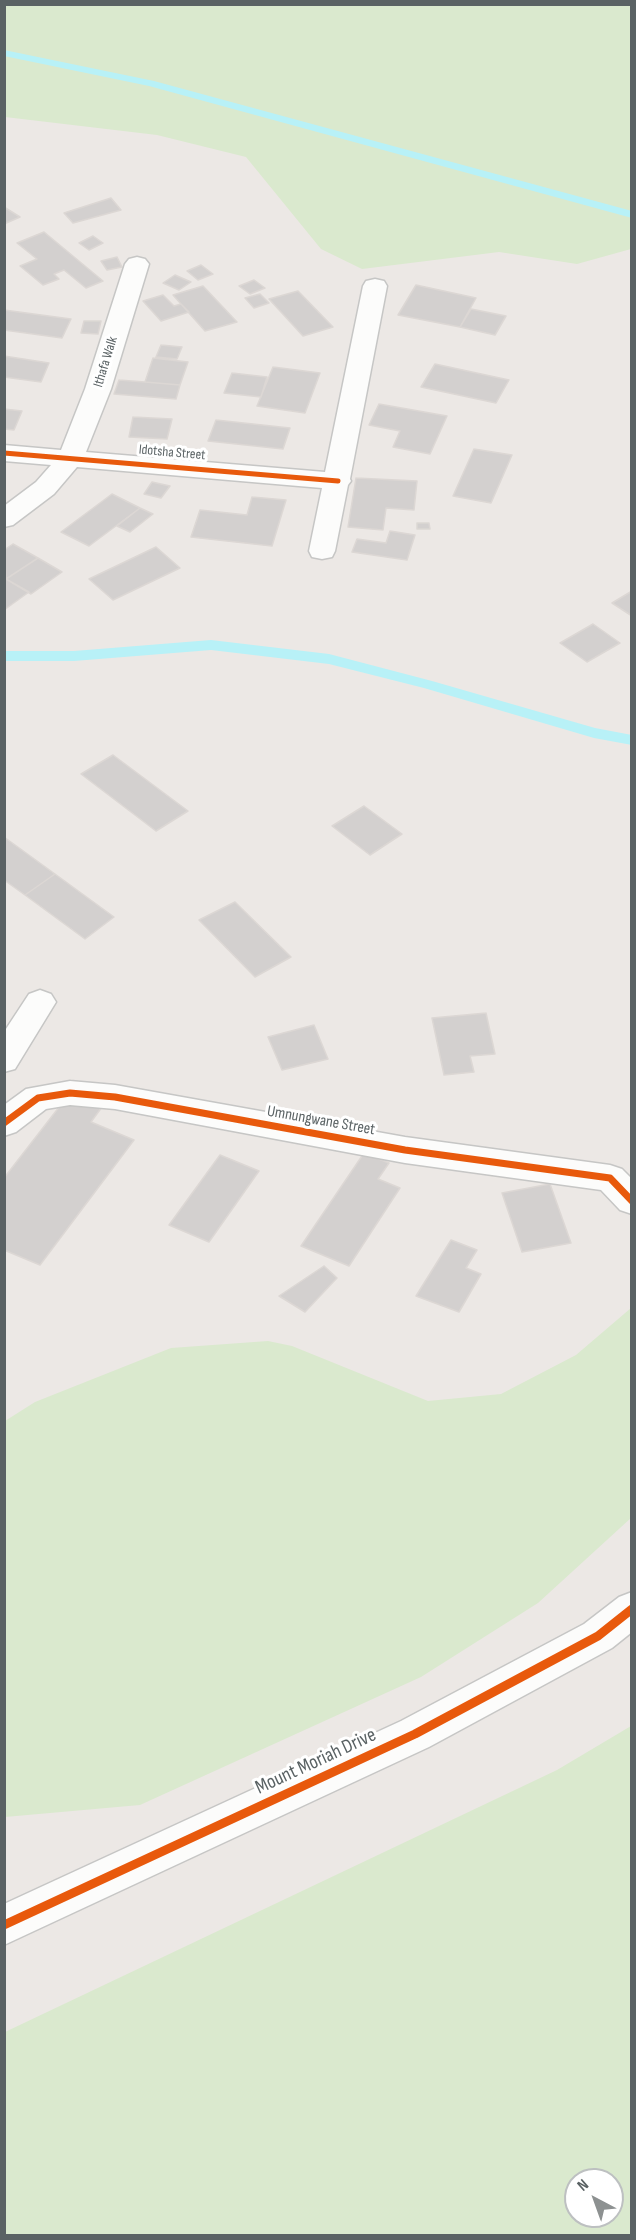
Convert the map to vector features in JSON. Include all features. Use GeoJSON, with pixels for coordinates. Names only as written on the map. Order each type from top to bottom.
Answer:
{"type":"FeatureCollection","features":[{"type":"Feature","properties":{"kind":"street","name":"Ithafa Walk"},"geometry":{"type":"LineString","coordinates":[[4,519],[45,488],[71,458],[98,389],[137,264]]}},
{"type":"Feature","properties":{"kind":"street"},"geometry":{"type":"LineString","coordinates":[[322,551],[338,481],[375,286]]}},
{"type":"Feature","properties":{"kind":"street","name":"Idotsha Street"},"geometry":{"type":"LineString","coordinates":[[4,453],[338,481]]}},
{"type":"Feature","properties":{"kind":"street"},"geometry":{"type":"LineString","coordinates":[[4,1060],[40,1002]]}},
{"type":"Feature","properties":{"kind":"street","name":"Umnungwane Street"},"geometry":{"type":"LineString","coordinates":[[4,1123],[38,1098],[70,1094],[115,1097],[405,1150],[610,1178],[632,1201]]}},
{"type":"Feature","properties":{"kind":"street","name":"Mount Moriah Drive"},"geometry":{"type":"LineString","coordinates":[[4,1925],[414,1734],[598,1636],[632,1609]]}},
{"type":"Feature","properties":{"kind":"green space"},"geometry":{"type":"Polygon","coordinates":[[[5,4],[631,5],[631,249],[577,264],[499,252],[362,269],[321,249],[246,157],[157,135],[5,117],[5,4]]]}},
{"type":"Feature","properties":{"kind":"green space"},"geometry":{"type":"Polygon","coordinates":[[[631,1308],[631,1518],[538,1603],[421,1677],[140,1805],[5,1817],[5,1421],[35,1402],[171,1348],[268,1341],[292,1346],[428,1401],[501,1394],[576,1355],[631,1308]]]}},
{"type":"Feature","properties":{"kind":"green space"},"geometry":{"type":"Polygon","coordinates":[[[631,1726],[631,2235],[5,2235],[5,2032],[557,1770],[631,1726]]]}},
{"type":"Feature","properties":{"kind":"building"},"geometry":{"type":"Polygon","coordinates":[[[111,198],[121,210],[73,223],[64,213],[111,198]]]}},
{"type":"Feature","properties":{"kind":"building"},"geometry":{"type":"Polygon","coordinates":[[[4,207],[20,217],[4,224],[4,207]]]}},
{"type":"Feature","properties":{"kind":"building"},"geometry":{"type":"Polygon","coordinates":[[[44,232],[103,281],[86,288],[64,270],[54,274],[59,279],[43,285],[20,266],[37,259],[17,243],[44,232]]]}},
{"type":"Feature","properties":{"kind":"building"},"geometry":{"type":"Polygon","coordinates":[[[93,236],[103,243],[89,250],[79,243],[93,236]]]}},
{"type":"Feature","properties":{"kind":"building"},"geometry":{"type":"Polygon","coordinates":[[[117,257],[122,267],[107,270],[101,261],[117,257]]]}},
{"type":"Feature","properties":{"kind":"building"},"geometry":{"type":"Polygon","coordinates":[[[201,265],[213,274],[198,280],[187,271],[201,265]]]}},
{"type":"Feature","properties":{"kind":"building"},"geometry":{"type":"Polygon","coordinates":[[[175,275],[191,282],[179,290],[163,283],[175,275]]]}},
{"type":"Feature","properties":{"kind":"building"},"geometry":{"type":"Polygon","coordinates":[[[254,280],[265,288],[250,294],[239,286],[254,280]]]}},
{"type":"Feature","properties":{"kind":"building"},"geometry":{"type":"Polygon","coordinates":[[[416,285],[476,298],[460,327],[398,315],[416,285]]]}},
{"type":"Feature","properties":{"kind":"building"},"geometry":{"type":"Polygon","coordinates":[[[203,286],[237,322],[205,331],[173,295],[203,286]]]}},
{"type":"Feature","properties":{"kind":"building"},"geometry":{"type":"Polygon","coordinates":[[[298,291],[333,327],[303,336],[269,299],[298,291]]]}},
{"type":"Feature","properties":{"kind":"building"},"geometry":{"type":"Polygon","coordinates":[[[260,294],[269,303],[254,308],[245,298],[260,294]]]}},
{"type":"Feature","properties":{"kind":"building"},"geometry":{"type":"Polygon","coordinates":[[[163,295],[174,306],[181,304],[189,312],[161,321],[143,301],[163,295]]]}},
{"type":"Feature","properties":{"kind":"building"},"geometry":{"type":"Polygon","coordinates":[[[471,309],[506,316],[495,335],[460,327],[471,309]]]}},
{"type":"Feature","properties":{"kind":"building"},"geometry":{"type":"Polygon","coordinates":[[[4,310],[71,319],[62,338],[4,330],[4,310]]]}},
{"type":"Feature","properties":{"kind":"building"},"geometry":{"type":"Polygon","coordinates":[[[84,321],[101,321],[98,334],[81,333],[84,321]]]}},
{"type":"Feature","properties":{"kind":"building"},"geometry":{"type":"Polygon","coordinates":[[[161,345],[182,347],[177,359],[156,357],[161,345]]]}},
{"type":"Feature","properties":{"kind":"building"},"geometry":{"type":"Polygon","coordinates":[[[4,356],[49,363],[41,382],[4,377],[4,356]]]}},
{"type":"Feature","properties":{"kind":"building"},"geometry":{"type":"Polygon","coordinates":[[[153,358],[188,362],[180,385],[145,382],[153,358]]]}},
{"type":"Feature","properties":{"kind":"building"},"geometry":{"type":"Polygon","coordinates":[[[435,364],[509,380],[496,403],[421,387],[435,364]]]}},
{"type":"Feature","properties":{"kind":"building"},"geometry":{"type":"Polygon","coordinates":[[[273,367],[320,373],[305,413],[257,406],[273,367]]]}},
{"type":"Feature","properties":{"kind":"building"},"geometry":{"type":"Polygon","coordinates":[[[232,373],[267,377],[261,397],[224,393],[232,373]]]}},
{"type":"Feature","properties":{"kind":"building"},"geometry":{"type":"Polygon","coordinates":[[[119,380],[180,385],[176,399],[114,394],[119,380]]]}},
{"type":"Feature","properties":{"kind":"building"},"geometry":{"type":"Polygon","coordinates":[[[379,404],[447,416],[430,454],[393,447],[400,431],[369,425],[379,404]]]}},
{"type":"Feature","properties":{"kind":"building"},"geometry":{"type":"Polygon","coordinates":[[[4,409],[22,411],[14,430],[4,429],[4,409]]]}},
{"type":"Feature","properties":{"kind":"building"},"geometry":{"type":"Polygon","coordinates":[[[133,417],[172,419],[167,439],[129,437],[133,417]]]}},
{"type":"Feature","properties":{"kind":"building"},"geometry":{"type":"Polygon","coordinates":[[[216,420],[290,428],[283,449],[208,441],[216,420]]]}},
{"type":"Feature","properties":{"kind":"building"},"geometry":{"type":"Polygon","coordinates":[[[474,449],[512,455],[491,503],[453,496],[474,449]]]}},
{"type":"Feature","properties":{"kind":"building"},"geometry":{"type":"Polygon","coordinates":[[[356,478],[417,481],[414,510],[386,508],[383,530],[348,527],[356,478]]]}},
{"type":"Feature","properties":{"kind":"building"},"geometry":{"type":"Polygon","coordinates":[[[152,482],[170,486],[161,498],[144,494],[152,482]]]}},
{"type":"Feature","properties":{"kind":"building"},"geometry":{"type":"Polygon","coordinates":[[[112,494],[140,508],[89,546],[61,532],[112,494]]]}},
{"type":"Feature","properties":{"kind":"building"},"geometry":{"type":"Polygon","coordinates":[[[252,497],[286,500],[272,546],[191,537],[200,510],[247,515],[252,497]]]}},
{"type":"Feature","properties":{"kind":"building"},"geometry":{"type":"Polygon","coordinates":[[[140,508],[153,514],[130,532],[117,526],[140,508]]]}},
{"type":"Feature","properties":{"kind":"building"},"geometry":{"type":"Polygon","coordinates":[[[417,523],[429,523],[430,529],[417,529],[417,523]]]}},
{"type":"Feature","properties":{"kind":"building"},"geometry":{"type":"Polygon","coordinates":[[[390,531],[415,535],[407,560],[352,552],[357,539],[386,543],[390,531]]]}},
{"type":"Feature","properties":{"kind":"building"},"geometry":{"type":"Polygon","coordinates":[[[13,544],[38,558],[6,579],[4,550],[13,544]]]}},
{"type":"Feature","properties":{"kind":"building"},"geometry":{"type":"Polygon","coordinates":[[[156,547],[180,568],[113,600],[89,579],[156,547]]]}},
{"type":"Feature","properties":{"kind":"building"},"geometry":{"type":"Polygon","coordinates":[[[38,558],[62,572],[31,594],[6,579],[38,558]]]}},
{"type":"Feature","properties":{"kind":"building"},"geometry":{"type":"Polygon","coordinates":[[[4,580],[29,592],[4,610],[4,580]]]}},
{"type":"Feature","properties":{"kind":"building"},"geometry":{"type":"Polygon","coordinates":[[[632,591],[632,616],[612,603],[632,591]]]}},
{"type":"Feature","properties":{"kind":"building"},"geometry":{"type":"Polygon","coordinates":[[[593,624],[620,643],[587,662],[560,643],[593,624]]]}},
{"type":"Feature","properties":{"kind":"building"},"geometry":{"type":"Polygon","coordinates":[[[113,755],[188,811],[156,831],[81,774],[113,755]]]}},
{"type":"Feature","properties":{"kind":"building"},"geometry":{"type":"Polygon","coordinates":[[[364,806],[402,834],[370,855],[332,826],[364,806]]]}},
{"type":"Feature","properties":{"kind":"building"},"geometry":{"type":"Polygon","coordinates":[[[4,837],[55,874],[25,895],[4,880],[4,837]]]}},
{"type":"Feature","properties":{"kind":"building"},"geometry":{"type":"Polygon","coordinates":[[[55,874],[114,917],[85,939],[25,895],[55,874]]]}},
{"type":"Feature","properties":{"kind":"building"},"geometry":{"type":"Polygon","coordinates":[[[235,902],[291,957],[255,977],[199,920],[235,902]]]}},
{"type":"Feature","properties":{"kind":"building"},"geometry":{"type":"Polygon","coordinates":[[[486,1013],[495,1054],[470,1056],[474,1072],[444,1075],[432,1018],[486,1013]]]}},
{"type":"Feature","properties":{"kind":"building"},"geometry":{"type":"Polygon","coordinates":[[[314,1025],[328,1059],[282,1070],[268,1037],[314,1025]]]}},
{"type":"Feature","properties":{"kind":"building"},"geometry":{"type":"Polygon","coordinates":[[[70,1093],[102,1107],[91,1122],[134,1140],[40,1265],[4,1250],[4,1178],[70,1093]]]}},
{"type":"Feature","properties":{"kind":"building"},"geometry":{"type":"Polygon","coordinates":[[[364,1153],[389,1163],[378,1179],[400,1188],[349,1266],[301,1246],[364,1153]]]}},
{"type":"Feature","properties":{"kind":"building"},"geometry":{"type":"Polygon","coordinates":[[[220,1155],[259,1171],[209,1242],[169,1225],[220,1155]]]}},
{"type":"Feature","properties":{"kind":"building"},"geometry":{"type":"Polygon","coordinates":[[[550,1184],[571,1243],[522,1252],[502,1193],[550,1184]]]}},
{"type":"Feature","properties":{"kind":"building"},"geometry":{"type":"Polygon","coordinates":[[[451,1240],[477,1250],[466,1268],[481,1274],[459,1312],[416,1296],[451,1240]]]}},
{"type":"Feature","properties":{"kind":"building"},"geometry":{"type":"Polygon","coordinates":[[[324,1266],[337,1278],[305,1312],[279,1296],[324,1266]]]}},
{"type":"Feature","properties":{"kind":"waterway"},"geometry":{"type":"LineString","coordinates":[[4,53],[150,83],[632,215]]}},
{"type":"Feature","properties":{"kind":"waterway"},"geometry":{"type":"LineString","coordinates":[[4,656],[74,656],[211,645],[329,659],[427,684],[594,733],[632,740]]}},
{"type":"Feature","properties":{"kind":"cycle path"},"geometry":{"type":"LineString","coordinates":[[4,453],[338,481]]}},
{"type":"Feature","properties":{"kind":"cycle path"},"geometry":{"type":"LineString","coordinates":[[4,1123],[38,1098],[70,1093],[115,1097],[405,1150],[610,1178],[632,1201]]}},
{"type":"Feature","properties":{"kind":"cycle path"},"geometry":{"type":"LineString","coordinates":[[4,1925],[415,1734],[598,1636],[632,1609]]}}]}
